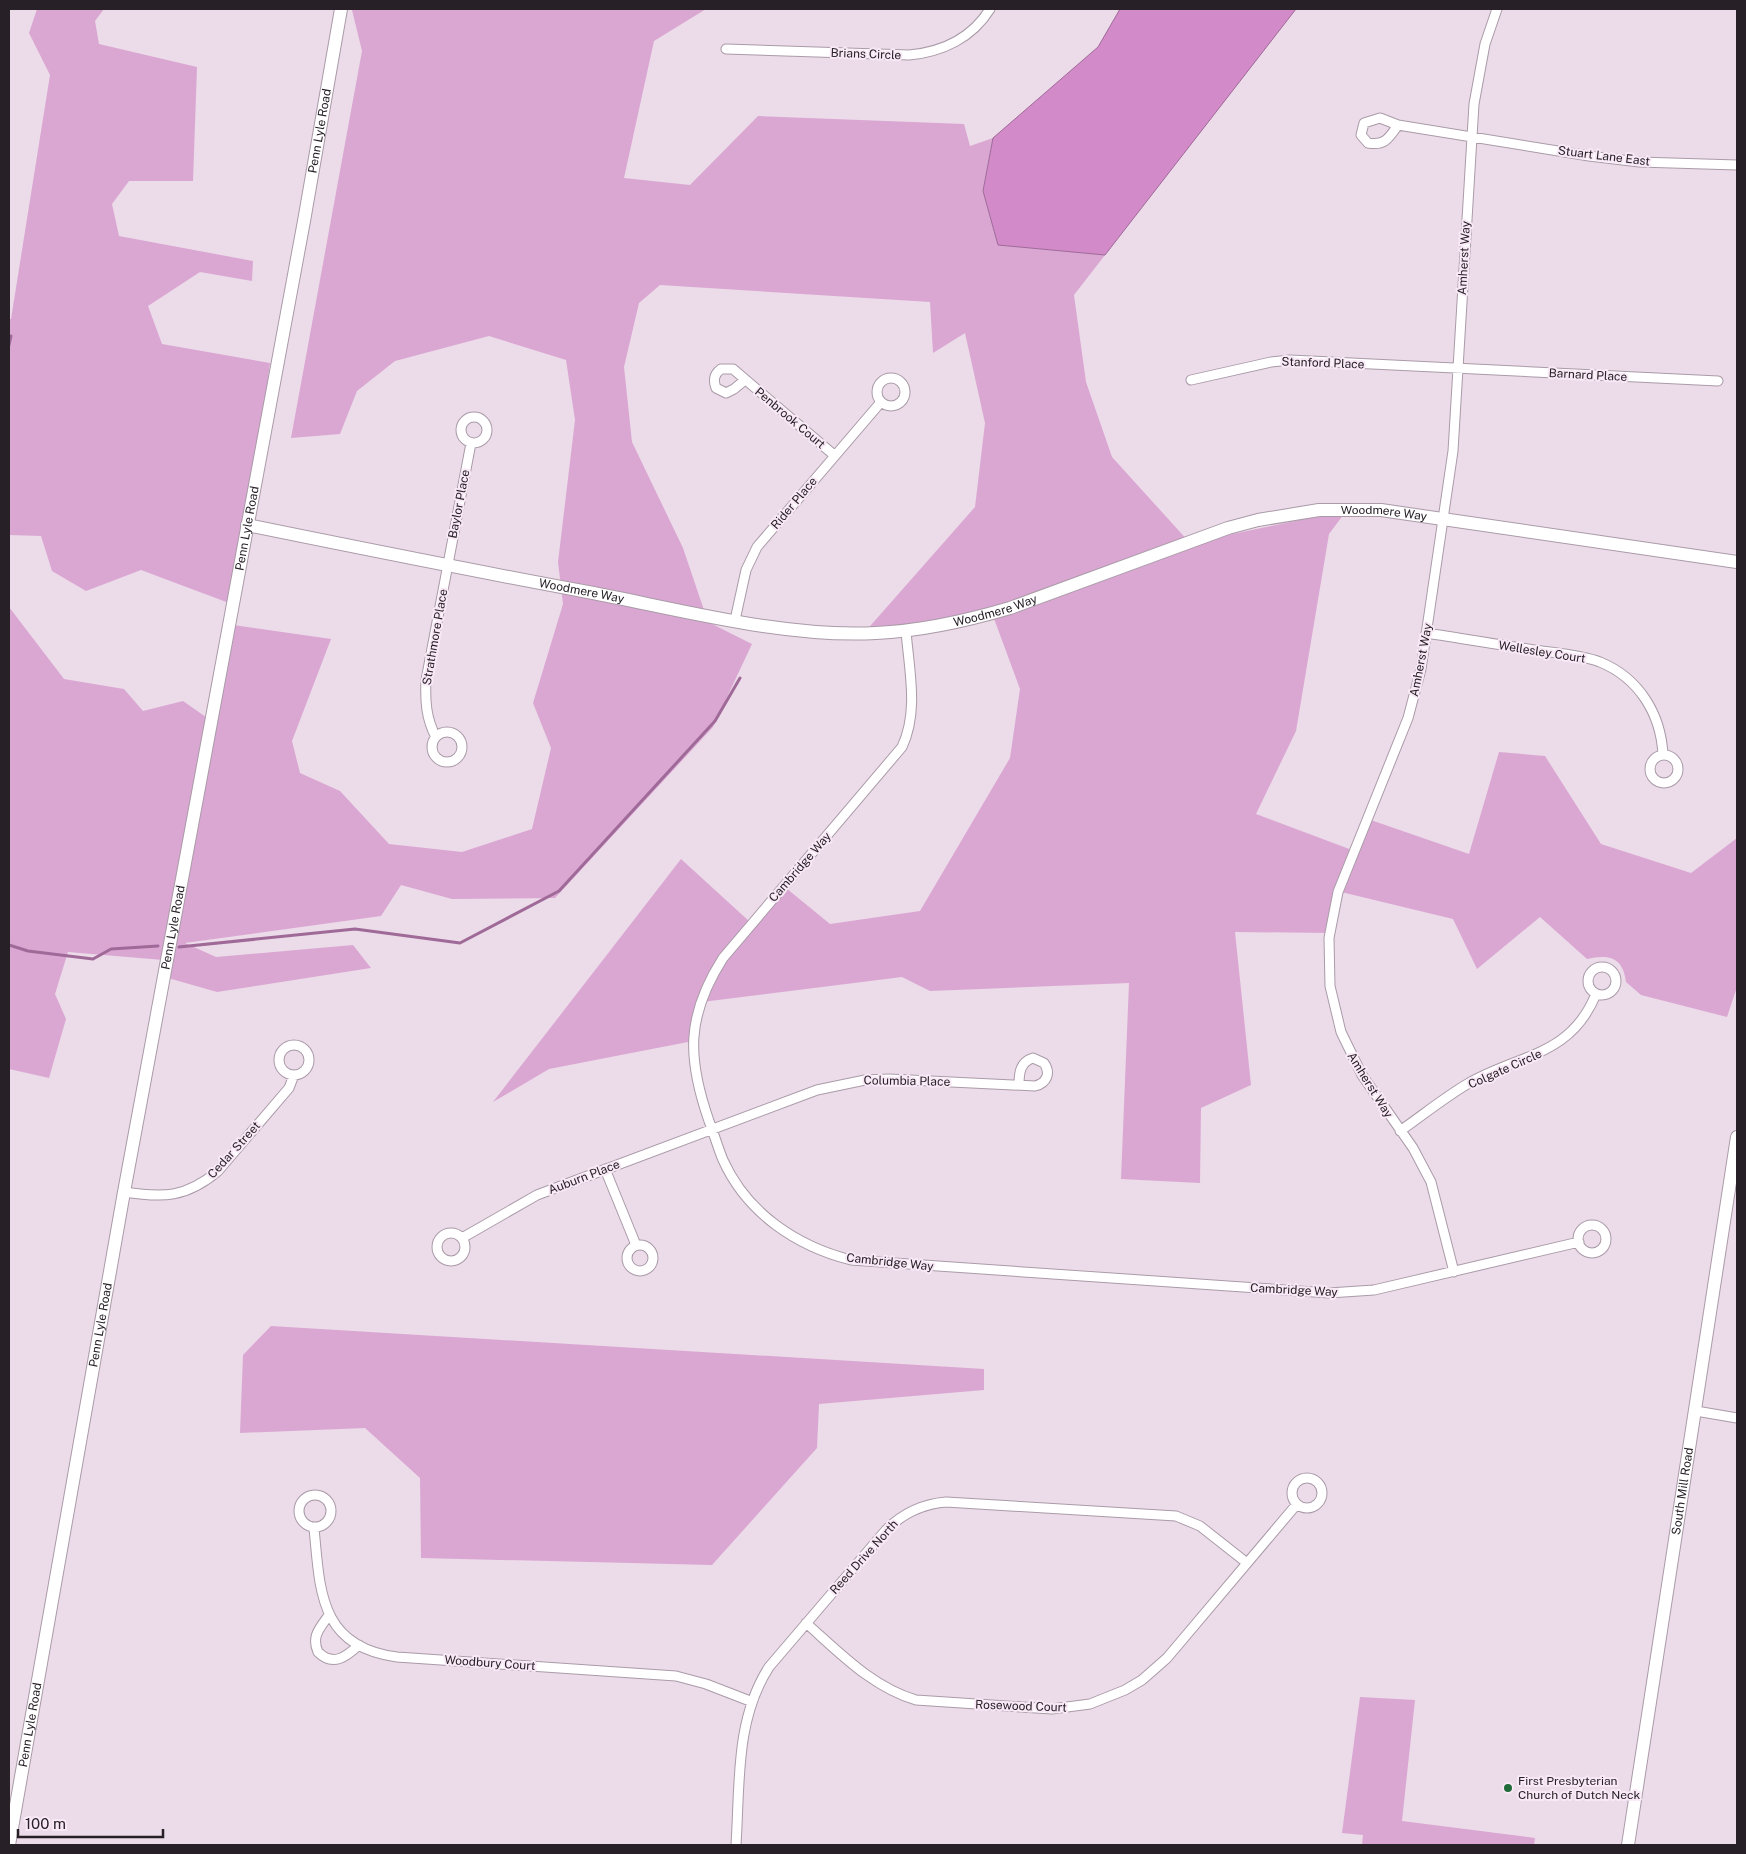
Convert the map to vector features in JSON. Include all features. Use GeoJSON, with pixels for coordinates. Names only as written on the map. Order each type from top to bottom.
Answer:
{"type":"FeatureCollection","features":[{"type":"Feature","properties":{"kind":"street","name":"Penn Lyle Road"},"geometry":{"type":"LineString","coordinates":[[9,1845],[124,1192],[304,222],[341,9]]}},
{"type":"Feature","properties":{"kind":"street","name":"Brians Circle"},"geometry":{"type":"LineString","coordinates":[[726,49],[923,54],[951,44],[965,36],[977,26],[990,9]]}},
{"type":"Feature","properties":{"kind":"street","name":"Amherst Way"},"geometry":{"type":"LineString","coordinates":[[1454,1272],[1431,1182],[1422,1163],[1362,1075],[1341,1032],[1330,986],[1329,938],[1332,915],[1345,871],[1408,718],[1416,692],[1453,451],[1471,137],[1478,77],[1485,44],[1497,9]]}},
{"type":"Feature","properties":{"kind":"street","name":"Stuart Lane East"},"geometry":{"type":"LineString","coordinates":[[1398,125],[1639,162],[1737,165]]}},
{"type":"Feature","properties":{"kind":"street","name":"Stanford Place"},"geometry":{"type":"LineString","coordinates":[[1191,380],[1271,362],[1290,360],[1458,368]]}},
{"type":"Feature","properties":{"kind":"street","name":"Barnard Place"},"geometry":{"type":"LineString","coordinates":[[1458,368],[1718,381]]}},
{"type":"Feature","properties":{"kind":"street","name":"Penbrook Court"},"geometry":{"type":"LineString","coordinates":[[745,380],[834,455]]}},
{"type":"Feature","properties":{"kind":"street","name":"Rider Place"},"geometry":{"type":"LineString","coordinates":[[735,620],[746,570],[757,547],[880,402]]}},
{"type":"Feature","properties":{"kind":"street","name":"Baylor Place"},"geometry":{"type":"LineString","coordinates":[[447,566],[471,443]]}},
{"type":"Feature","properties":{"kind":"street","name":"Woodmere Way"},"geometry":{"type":"LineString","coordinates":[[247,525],[447,566],[735,620],[818,632],[849,634],[906,631],[943,626],[1010,608],[1228,528],[1258,520],[1319,510],[1350,509],[1404,512],[1737,562]]}},
{"type":"Feature","properties":{"kind":"street","name":"Strathmore Place"},"geometry":{"type":"LineString","coordinates":[[436,737],[430,726],[426,709],[426,680],[447,566]]}},
{"type":"Feature","properties":{"kind":"street","name":"Cambridge Way"},"geometry":{"type":"LineString","coordinates":[[906,631],[912,708],[908,735],[902,747],[723,958],[703,994],[694,1027],[694,1065],[698,1089],[723,1160],[734,1180],[760,1212],[799,1240],[832,1255],[851,1260],[1329,1293],[1374,1290],[1578,1242]]}},
{"type":"Feature","properties":{"kind":"street","name":"Wellesley Court"},"geometry":{"type":"LineString","coordinates":[[1426,633],[1586,658],[1614,669],[1628,678],[1647,700],[1659,727],[1663,755]]}},
{"type":"Feature","properties":{"kind":"street","name":"Colgate Circle"},"geometry":{"type":"LineString","coordinates":[[1400,1131],[1468,1084],[1553,1047],[1576,1027],[1596,994]]}},
{"type":"Feature","properties":{"kind":"street","name":"Cedar Street"},"geometry":{"type":"LineString","coordinates":[[124,1192],[165,1196],[180,1194],[206,1181],[218,1171],[289,1088],[294,1075]]}},
{"type":"Feature","properties":{"kind":"street","name":"Columbia Place"},"geometry":{"type":"LineString","coordinates":[[712,1129],[817,1090],[864,1080],[889,1079],[1019,1085]]}},
{"type":"Feature","properties":{"kind":"street","name":"Auburn Place"},"geometry":{"type":"LineString","coordinates":[[462,1238],[537,1195],[712,1129]]}},
{"type":"Feature","properties":{"kind":"street","name":"South Mill Road"},"geometry":{"type":"LineString","coordinates":[[1628,1845],[1737,1137]]}},
{"type":"Feature","properties":{"kind":"street"},"geometry":{"type":"LineString","coordinates":[[605,1169],[636,1245]]}},
{"type":"Feature","properties":{"kind":"street"},"geometry":{"type":"LineString","coordinates":[[1696,1411],[1737,1418]]}},
{"type":"Feature","properties":{"kind":"street","name":"Reed Drive North"},"geometry":{"type":"LineString","coordinates":[[736,1845],[743,1736],[750,1701],[769,1667],[806,1623],[896,1520],[914,1509],[935,1503],[1176,1516],[1200,1526],[1247,1563]]}},
{"type":"Feature","properties":{"kind":"street","name":"Rosewood Court"},"geometry":{"type":"LineString","coordinates":[[806,1623],[871,1679],[900,1695],[934,1702],[1052,1709],[1071,1708],[1108,1698],[1142,1680],[1157,1668],[1297,1504]]}},
{"type":"Feature","properties":{"kind":"street","name":"Woodbury Court"},"geometry":{"type":"LineString","coordinates":[[314,1528],[320,1590],[329,1615],[347,1637],[372,1652],[397,1657],[676,1676],[706,1684],[750,1701]]}},
{"type":"Feature","properties":{"kind":"street"},"geometry":{"type":"LineString","coordinates":[[329,1615],[314,1638],[315,1645],[322,1657],[336,1661],[342,1659],[359,1645]]}},
{"type":"Feature","properties":{"kind":"shaded area"},"geometry":{"type":"Polygon","coordinates":[[[37,9],[104,9],[95,21],[99,44],[197,67],[193,181],[129,181],[112,204],[119,236],[253,261],[252,281],[200,272],[148,306],[162,344],[270,363],[237,606],[141,570],[86,591],[52,571],[41,536],[9,535],[9,319],[11,319],[50,75],[29,33],[37,9]]]}},
{"type":"Feature","properties":{"kind":"shaded area"},"geometry":{"type":"Polygon","coordinates":[[[345,9],[706,9],[654,41],[624,178],[690,185],[758,116],[964,124],[970,146],[993,138],[983,191],[998,245],[1105,255],[1074,295],[1086,382],[1112,457],[1190,543],[1347,510],[1329,534],[1296,731],[1256,814],[1352,850],[1365,818],[1469,854],[1499,752],[1545,756],[1601,844],[1691,873],[1737,838],[1737,987],[1727,1017],[1641,995],[1626,982],[1622,967],[1618,962],[1608,957],[1587,959],[1540,917],[1477,969],[1453,919],[1337,891],[1331,933],[1235,932],[1251,1085],[1201,1108],[1200,1183],[1121,1179],[1129,983],[930,991],[902,977],[702,1002],[693,1041],[549,1069],[493,1102],[681,859],[750,922],[786,888],[830,924],[920,911],[1010,758],[1020,689],[993,616],[864,633],[975,507],[985,423],[965,333],[933,353],[930,302],[660,285],[639,303],[624,367],[632,442],[683,548],[708,622],[752,644],[713,727],[555,898],[452,899],[401,885],[381,916],[185,943],[216,957],[353,945],[371,968],[217,992],[161,976],[163,960],[68,952],[55,994],[66,1019],[49,1078],[9,1069],[9,607],[64,679],[124,689],[143,711],[183,701],[213,722],[233,625],[331,639],[292,741],[300,773],[340,791],[389,844],[462,852],[532,829],[551,748],[533,703],[563,604],[558,562],[575,420],[566,360],[489,336],[395,361],[357,391],[340,434],[291,438],[362,51],[352,10],[345,9]]]}},
{"type":"Feature","properties":{"kind":"shaded area"},"geometry":{"type":"Polygon","coordinates":[[[1120,9],[1296,9],[1105,255],[998,245],[983,191],[993,138],[1098,47],[1120,9]]]}},
{"type":"Feature","properties":{"kind":"shaded area"},"geometry":{"type":"Polygon","coordinates":[[[271,1326],[984,1369],[984,1390],[819,1404],[817,1448],[712,1565],[421,1558],[420,1478],[365,1428],[240,1433],[243,1355],[271,1326]]]}},
{"type":"Feature","properties":{"kind":"shaded area"},"geometry":{"type":"Polygon","coordinates":[[[1360,1697],[1415,1700],[1402,1821],[1535,1838],[1534,1845],[1362,1845],[1363,1835],[1342,1833],[1360,1697]]]}},
{"type":"Feature","properties":{"kind":"waterway"},"geometry":{"type":"LineString","coordinates":[[9,345],[11,336]]}},
{"type":"Feature","properties":{"kind":"waterway"},"geometry":{"type":"LineString","coordinates":[[179,947],[355,929],[460,943],[559,891],[715,721],[740,678]]}},
{"type":"Feature","properties":{"kind":"waterway"},"geometry":{"type":"LineString","coordinates":[[9,945],[28,951],[93,959],[111,949],[158,946]]}},
{"type":"Feature","properties":{"kind":"place","name":"First Presbyterian Church of Dutch Neck"},"geometry":{"type":"Point","coordinates":[1508,1788]}}]}
